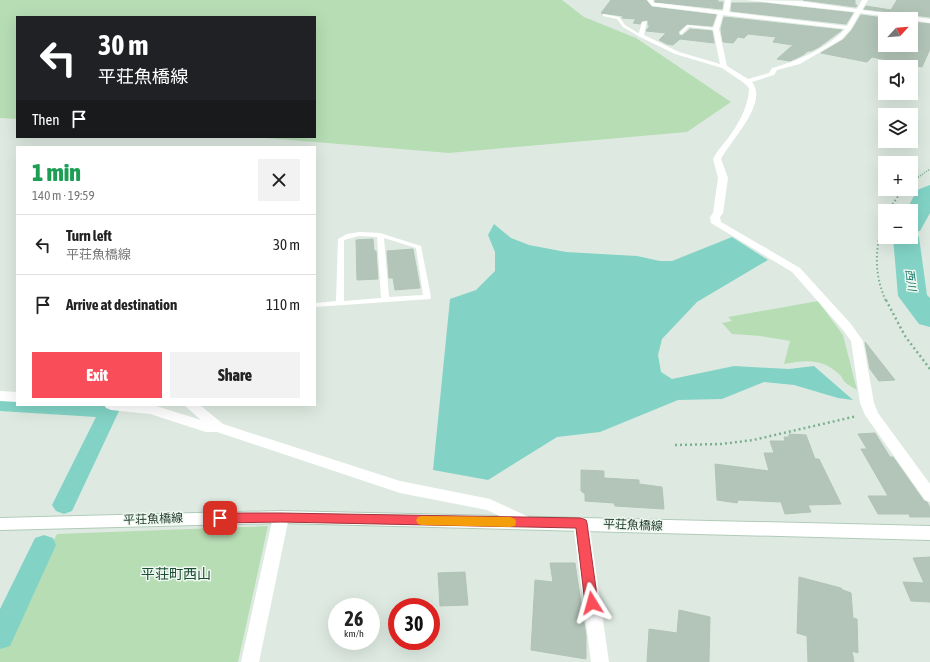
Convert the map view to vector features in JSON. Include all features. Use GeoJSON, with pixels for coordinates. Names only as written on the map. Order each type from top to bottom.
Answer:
{"type":"FeatureCollection","features":[{"type":"Feature","properties":{"kind":"street"},"geometry":{"type":"LineString","coordinates":[[650,0],[652,4],[658,5],[849,28]]}},
{"type":"Feature","properties":{"kind":"street"},"geometry":{"type":"LineString","coordinates":[[724,67],[716,29],[728,0]]}},
{"type":"Feature","properties":{"kind":"street"},"geometry":{"type":"LineString","coordinates":[[748,0],[798,1],[930,21]]}},
{"type":"Feature","properties":{"kind":"street"},"geometry":{"type":"LineString","coordinates":[[747,81],[763,78],[772,74],[774,69],[798,63],[835,42],[849,28],[865,0]]}},
{"type":"Feature","properties":{"kind":"street"},"geometry":{"type":"LineString","coordinates":[[645,22],[641,36],[677,53],[724,67],[747,81],[753,88],[751,102],[735,135],[722,148],[717,159],[723,178],[718,213],[715,217],[716,223],[796,270],[847,327],[857,341],[867,403],[871,413],[930,496]]}},
{"type":"Feature","properties":{"kind":"street"},"geometry":{"type":"LineString","coordinates":[[0,396],[16,397]]}},
{"type":"Feature","properties":{"kind":"street"},"geometry":{"type":"LineString","coordinates":[[121,406],[151,409],[206,427],[218,427],[400,487],[490,505],[527,523]]}},
{"type":"Feature","properties":{"kind":"street"},"geometry":{"type":"LineString","coordinates":[[192,406],[218,427]]}},
{"type":"Feature","properties":{"kind":"street"},"geometry":{"type":"LineString","coordinates":[[250,662],[281,517]]}},
{"type":"Feature","properties":{"kind":"street","name":"平荘魚橋線"},"geometry":{"type":"LineString","coordinates":[[0,524],[281,517],[581,523],[930,533]]}},
{"type":"Feature","properties":{"kind":"street"},"geometry":{"type":"LineString","coordinates":[[581,523],[600,662]]}},
{"type":"Feature","properties":{"kind":"lane"},"geometry":{"type":"LineString","coordinates":[[604,15],[618,18],[624,26],[641,36]]}},
{"type":"Feature","properties":{"kind":"lane"},"geometry":{"type":"LineString","coordinates":[[681,33],[688,26],[716,29]]}},
{"type":"Feature","properties":{"kind":"lane"},"geometry":{"type":"LineString","coordinates":[[316,305],[385,300],[427,296],[419,247],[380,234],[366,233],[341,239],[340,303]]}},
{"type":"Feature","properties":{"kind":"lane"},"geometry":{"type":"LineString","coordinates":[[380,234],[385,300]]}},
{"type":"Feature","properties":{"kind":"path"},"geometry":{"type":"LineString","coordinates":[[918,177],[930,169]]}},
{"type":"Feature","properties":{"kind":"path"},"geometry":{"type":"LineString","coordinates":[[878,240],[876,268],[883,291],[899,329],[909,344],[930,369]]}},
{"type":"Feature","properties":{"kind":"path"},"geometry":{"type":"LineString","coordinates":[[675,445],[721,444],[753,440],[871,413]]}},
{"type":"Feature","properties":{"kind":"green space"},"geometry":{"type":"Polygon","coordinates":[[[0,0],[562,0],[584,17],[636,38],[731,102],[687,132],[449,153],[265,138],[316,138],[316,16],[16,16],[16,119],[0,118],[0,0]]]}},
{"type":"Feature","properties":{"kind":"green space"},"geometry":{"type":"Polygon","coordinates":[[[818,301],[843,335],[857,390],[848,385],[840,375],[826,365],[806,361],[784,364],[790,341],[761,336],[732,334],[722,323],[732,321],[728,317],[818,301]]]}},
{"type":"Feature","properties":{"kind":"green space"},"geometry":{"type":"Polygon","coordinates":[[[268,526],[238,662],[0,662],[0,647],[57,534],[268,526]]]}},
{"type":"Feature","properties":{"kind":"water"},"geometry":{"type":"Polygon","coordinates":[[[494,224],[511,238],[529,245],[566,252],[637,256],[660,261],[672,261],[732,237],[768,260],[697,302],[662,339],[658,355],[661,372],[672,379],[734,366],[789,369],[814,366],[853,400],[838,398],[794,385],[764,382],[722,399],[678,400],[600,432],[557,437],[488,480],[433,470],[450,299],[476,290],[495,271],[495,252],[488,235],[494,224]]]}},
{"type":"Feature","properties":{"kind":"building"},"geometry":{"type":"Polygon","coordinates":[[[611,0],[646,0],[652,7],[716,15],[712,26],[687,24],[678,32],[679,35],[682,36],[690,29],[712,31],[714,43],[680,39],[673,45],[667,44],[659,40],[666,33],[646,31],[650,25],[648,25],[648,20],[642,21],[640,24],[633,23],[636,19],[622,18],[623,16],[601,13],[611,0]]]}},
{"type":"Feature","properties":{"kind":"building"},"geometry":{"type":"Polygon","coordinates":[[[655,0],[718,0],[718,2],[723,2],[722,9],[655,2],[655,0]]]}},
{"type":"Feature","properties":{"kind":"building"},"geometry":{"type":"Polygon","coordinates":[[[803,0],[855,0],[855,5],[857,5],[856,7],[803,0]]]}},
{"type":"Feature","properties":{"kind":"building"},"geometry":{"type":"Polygon","coordinates":[[[897,0],[930,0],[930,17],[918,16],[918,12],[889,12],[864,9],[866,6],[891,10],[897,0]]]}},
{"type":"Feature","properties":{"kind":"building"},"geometry":{"type":"Polygon","coordinates":[[[732,3],[763,3],[853,13],[846,24],[731,11],[732,3]]]}},
{"type":"Feature","properties":{"kind":"building"},"geometry":{"type":"Polygon","coordinates":[[[861,15],[878,17],[878,52],[918,52],[918,23],[930,24],[930,49],[922,67],[918,66],[918,60],[887,60],[872,57],[867,62],[821,53],[843,40],[852,30],[861,15]]]}},
{"type":"Feature","properties":{"kind":"building"},"geometry":{"type":"Polygon","coordinates":[[[724,17],[842,30],[819,47],[790,61],[777,59],[793,45],[773,42],[776,37],[748,34],[744,38],[738,37],[733,43],[723,42],[721,29],[724,17]]]}},
{"type":"Feature","properties":{"kind":"building"},"geometry":{"type":"Polygon","coordinates":[[[373,239],[374,251],[376,251],[378,279],[357,280],[356,240],[373,239]]]}},
{"type":"Feature","properties":{"kind":"building"},"geometry":{"type":"Polygon","coordinates":[[[413,249],[420,288],[395,290],[393,278],[389,278],[387,251],[413,249]]]}},
{"type":"Feature","properties":{"kind":"building"},"geometry":{"type":"Polygon","coordinates":[[[865,342],[895,380],[879,381],[870,369],[865,342]]]}},
{"type":"Feature","properties":{"kind":"building"},"geometry":{"type":"Polygon","coordinates":[[[875,433],[890,457],[893,457],[924,501],[927,502],[930,508],[930,517],[910,517],[909,514],[878,514],[868,496],[888,496],[861,449],[867,449],[858,434],[875,433]]]}},
{"type":"Feature","properties":{"kind":"building"},"geometry":{"type":"Polygon","coordinates":[[[789,434],[806,435],[815,459],[819,459],[841,504],[808,505],[811,512],[785,514],[781,502],[738,500],[737,503],[717,500],[715,464],[769,471],[764,453],[774,453],[770,441],[785,441],[784,437],[789,437],[789,434]]]}},
{"type":"Feature","properties":{"kind":"building"},"geometry":{"type":"Polygon","coordinates":[[[581,470],[604,471],[604,478],[639,480],[639,484],[662,487],[664,509],[615,506],[614,503],[585,501],[585,494],[581,491],[581,470]]]}},
{"type":"Feature","properties":{"kind":"building"},"geometry":{"type":"Polygon","coordinates":[[[930,557],[930,602],[911,601],[903,582],[924,583],[913,558],[930,557]]]}},
{"type":"Feature","properties":{"kind":"building"},"geometry":{"type":"Polygon","coordinates":[[[550,563],[575,563],[586,636],[586,659],[531,650],[535,580],[553,582],[550,563]]]}},
{"type":"Feature","properties":{"kind":"building"},"geometry":{"type":"Polygon","coordinates":[[[465,572],[468,605],[440,606],[438,573],[465,572]]]}},
{"type":"Feature","properties":{"kind":"building"},"geometry":{"type":"Polygon","coordinates":[[[799,577],[841,588],[851,593],[853,618],[857,619],[858,653],[852,651],[854,662],[808,662],[807,636],[797,633],[799,577]]]}},
{"type":"Feature","properties":{"kind":"building"},"geometry":{"type":"Polygon","coordinates":[[[679,610],[710,617],[709,662],[647,662],[649,629],[677,633],[679,610]]]}},
{"type":"Feature","properties":{"kind":"waterway","name":"西川"},"geometry":{"type":"LineString","coordinates":[[918,212],[926,195],[930,192]]}},
{"type":"Feature","properties":{"kind":"waterway","name":"西川"},"geometry":{"type":"LineString","coordinates":[[907,244],[913,296],[930,318]]}},
{"type":"Feature","properties":{"kind":"waterway"},"geometry":{"type":"LineString","coordinates":[[0,404],[16,405]]}},
{"type":"Feature","properties":{"kind":"waterway"},"geometry":{"type":"LineString","coordinates":[[31,406],[109,411],[64,505]]}},
{"type":"Feature","properties":{"kind":"waterway"},"geometry":{"type":"LineString","coordinates":[[0,637],[44,545]]}},
{"type":"Feature","properties":{"kind":"slow traffic"},"geometry":{"type":"LineString","coordinates":[[422,520],[510,522]]}},
{"type":"Feature","properties":{"kind":"district","name":"平荘町西山"},"geometry":{"type":"Point","coordinates":[176,574]}},
{"type":"Feature","properties":{"kind":"route"},"geometry":{"type":"LineString","coordinates":[[220,518],[281,517],[581,523],[592,603]]}}]}
